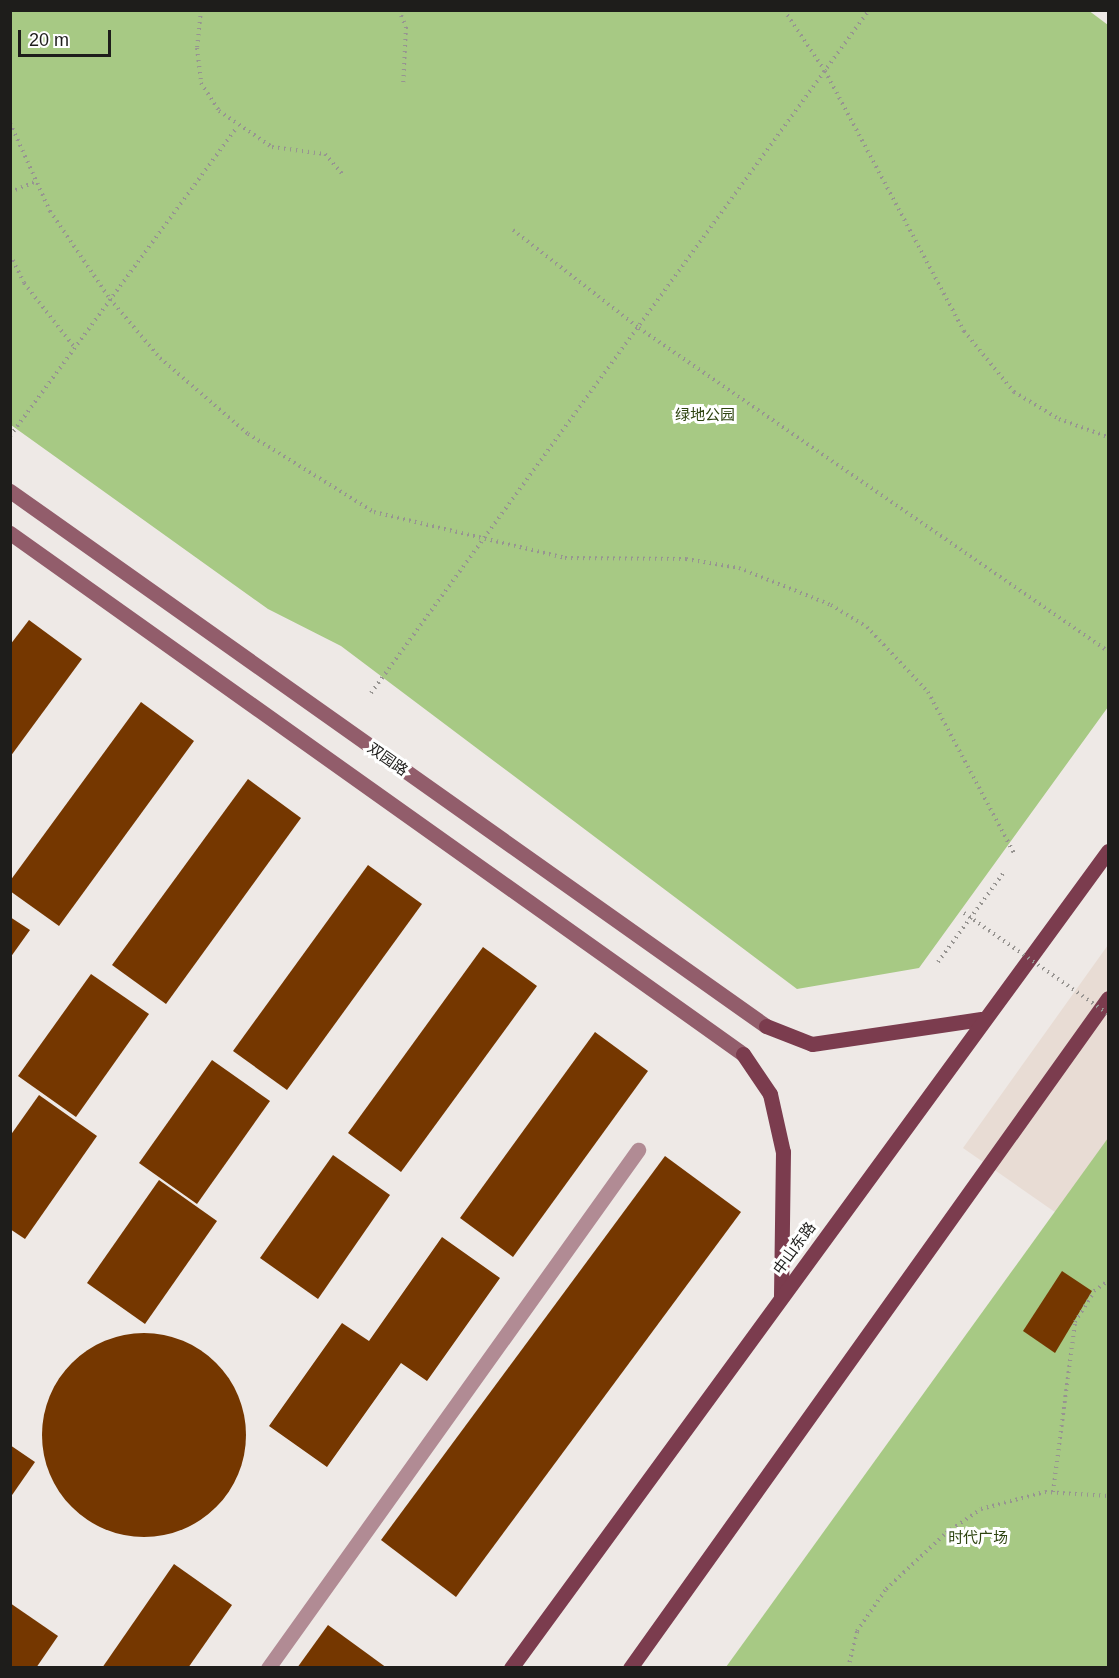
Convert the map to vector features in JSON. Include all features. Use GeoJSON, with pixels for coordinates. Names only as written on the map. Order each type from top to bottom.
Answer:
{"type":"FeatureCollection","features":[{"type":"Feature","properties":{"kind":"main road","name":"双园路"},"geometry":{"type":"LineString","coordinates":[[10,491],[766,1026],[812,1044],[981,1019]]}},
{"type":"Feature","properties":{"kind":"main road"},"geometry":{"type":"LineString","coordinates":[[10,533],[743,1054],[770,1094],[783,1152],[780,1298]]}},
{"type":"Feature","properties":{"kind":"main road","name":"中山东路"},"geometry":{"type":"LineString","coordinates":[[511,1668],[981,1019],[1108,851]]}},
{"type":"Feature","properties":{"kind":"main road"},"geometry":{"type":"LineString","coordinates":[[630,1668],[1108,998]]}},
{"type":"Feature","properties":{"kind":"street"},"geometry":{"type":"LineString","coordinates":[[268,1668],[638,1150]]}},
{"type":"Feature","properties":{"kind":"path"},"geometry":{"type":"LineString","coordinates":[[201,10],[197,48],[201,83],[219,111],[237,127],[272,147],[325,154],[344,176]]}},
{"type":"Feature","properties":{"kind":"path"},"geometry":{"type":"LineString","coordinates":[[399,10],[406,27],[403,86]]}},
{"type":"Feature","properties":{"kind":"path"},"geometry":{"type":"LineString","coordinates":[[784,10],[825,71],[964,331],[1014,392],[1059,419],[1108,437]]}},
{"type":"Feature","properties":{"kind":"path"},"geometry":{"type":"LineString","coordinates":[[371,693],[869,10]]}},
{"type":"Feature","properties":{"kind":"path"},"geometry":{"type":"LineString","coordinates":[[10,123],[37,181],[74,250],[110,299],[189,386],[290,464],[374,512],[482,542],[565,558],[686,559],[739,568],[781,581],[840,610],[897,654],[927,692],[1015,855]]}},
{"type":"Feature","properties":{"kind":"path"},"geometry":{"type":"LineString","coordinates":[[10,436],[237,127]]}},
{"type":"Feature","properties":{"kind":"path"},"geometry":{"type":"LineString","coordinates":[[10,192],[37,181]]}},
{"type":"Feature","properties":{"kind":"path"},"geometry":{"type":"LineString","coordinates":[[513,230],[639,328],[1108,651]]}},
{"type":"Feature","properties":{"kind":"path"},"geometry":{"type":"LineString","coordinates":[[10,255],[24,284],[75,348]]}},
{"type":"Feature","properties":{"kind":"path"},"geometry":{"type":"LineString","coordinates":[[938,962],[1004,872]]}},
{"type":"Feature","properties":{"kind":"path"},"geometry":{"type":"LineString","coordinates":[[964,913],[1108,1014]]}},
{"type":"Feature","properties":{"kind":"path"},"geometry":{"type":"LineString","coordinates":[[1053,1492],[1075,1322],[1094,1291],[1108,1281]]}},
{"type":"Feature","properties":{"kind":"path"},"geometry":{"type":"LineString","coordinates":[[848,1668],[857,1631],[886,1589],[946,1533],[981,1509],[1053,1492],[1108,1496]]}},
{"type":"Feature","properties":{"kind":"shaded area"},"geometry":{"type":"Polygon","coordinates":[[[1108,945],[1108,1249],[963,1148],[1108,945]]]}},
{"type":"Feature","properties":{"kind":"green space","name":"绿地公园"},"geometry":{"type":"Polygon","coordinates":[[[1088,10],[1108,25],[1108,707],[919,968],[797,989],[341,646],[268,609],[11,425],[11,11],[1088,10]]]}},
{"type":"Feature","properties":{"kind":"green space","name":"时代广场"},"geometry":{"type":"Polygon","coordinates":[[[1108,1138],[1108,1667],[726,1667],[1108,1138]]]}},
{"type":"Feature","properties":{"kind":"building"},"geometry":{"type":"Polygon","coordinates":[[[29,620],[82,659],[10,757],[10,645],[29,620]]]}},
{"type":"Feature","properties":{"kind":"building"},"geometry":{"type":"Polygon","coordinates":[[[141,702],[194,741],[59,926],[10,891],[10,881],[141,702]]]}},
{"type":"Feature","properties":{"kind":"building"},"geometry":{"type":"Polygon","coordinates":[[[248,779],[301,818],[166,1004],[112,965],[248,779]]]}},
{"type":"Feature","properties":{"kind":"building"},"geometry":{"type":"Polygon","coordinates":[[[368,865],[422,904],[287,1090],[233,1051],[368,865]]]}},
{"type":"Feature","properties":{"kind":"building"},"geometry":{"type":"Polygon","coordinates":[[[10,917],[30,930],[10,958],[10,917]]]}},
{"type":"Feature","properties":{"kind":"building"},"geometry":{"type":"Polygon","coordinates":[[[483,947],[537,986],[401,1172],[348,1133],[483,947]]]}},
{"type":"Feature","properties":{"kind":"building"},"geometry":{"type":"Polygon","coordinates":[[[91,974],[149,1014],[76,1117],[18,1076],[91,974]]]}},
{"type":"Feature","properties":{"kind":"building"},"geometry":{"type":"Polygon","coordinates":[[[595,1032],[648,1071],[513,1257],[460,1218],[595,1032]]]}},
{"type":"Feature","properties":{"kind":"building"},"geometry":{"type":"Polygon","coordinates":[[[212,1060],[270,1101],[197,1204],[139,1163],[212,1060]]]}},
{"type":"Feature","properties":{"kind":"building"},"geometry":{"type":"Polygon","coordinates":[[[39,1095],[97,1136],[25,1239],[10,1229],[10,1136],[39,1095]]]}},
{"type":"Feature","properties":{"kind":"building"},"geometry":{"type":"Polygon","coordinates":[[[333,1155],[390,1195],[318,1299],[260,1258],[333,1155]]]}},
{"type":"Feature","properties":{"kind":"building"},"geometry":{"type":"Polygon","coordinates":[[[665,1156],[741,1212],[456,1597],[381,1540],[665,1156]]]}},
{"type":"Feature","properties":{"kind":"building"},"geometry":{"type":"Polygon","coordinates":[[[159,1180],[217,1221],[145,1324],[87,1283],[159,1180]]]}},
{"type":"Feature","properties":{"kind":"building"},"geometry":{"type":"Polygon","coordinates":[[[442,1237],[500,1278],[427,1381],[401,1363],[327,1467],[269,1426],[342,1323],[369,1341],[442,1237]]]}},
{"type":"Feature","properties":{"kind":"building"},"geometry":{"type":"Polygon","coordinates":[[[1062,1271],[1092,1291],[1055,1353],[1023,1331],[1062,1271]]]}},
{"type":"Feature","properties":{"kind":"building"},"geometry":{"type":"Polygon","coordinates":[[[144,1333],[164,1335],[192,1345],[209,1356],[223,1370],[238,1396],[244,1415],[246,1435],[244,1455],[234,1483],[223,1500],[209,1514],[183,1529],[164,1535],[144,1537],[124,1535],[96,1525],[79,1514],[65,1500],[50,1474],[44,1455],[42,1435],[44,1415],[54,1387],[65,1370],[79,1356],[105,1341],[124,1335],[144,1333]]]}},
{"type":"Feature","properties":{"kind":"building"},"geometry":{"type":"Polygon","coordinates":[[[10,1445],[35,1462],[10,1498],[10,1445]]]}},
{"type":"Feature","properties":{"kind":"building"},"geometry":{"type":"Polygon","coordinates":[[[174,1564],[232,1605],[188,1668],[102,1668],[174,1564]]]}},
{"type":"Feature","properties":{"kind":"building"},"geometry":{"type":"Polygon","coordinates":[[[10,1603],[58,1636],[36,1668],[10,1668],[10,1603]]]}},
{"type":"Feature","properties":{"kind":"building"},"geometry":{"type":"Polygon","coordinates":[[[328,1625],[387,1668],[297,1668],[328,1625]]]}}]}
